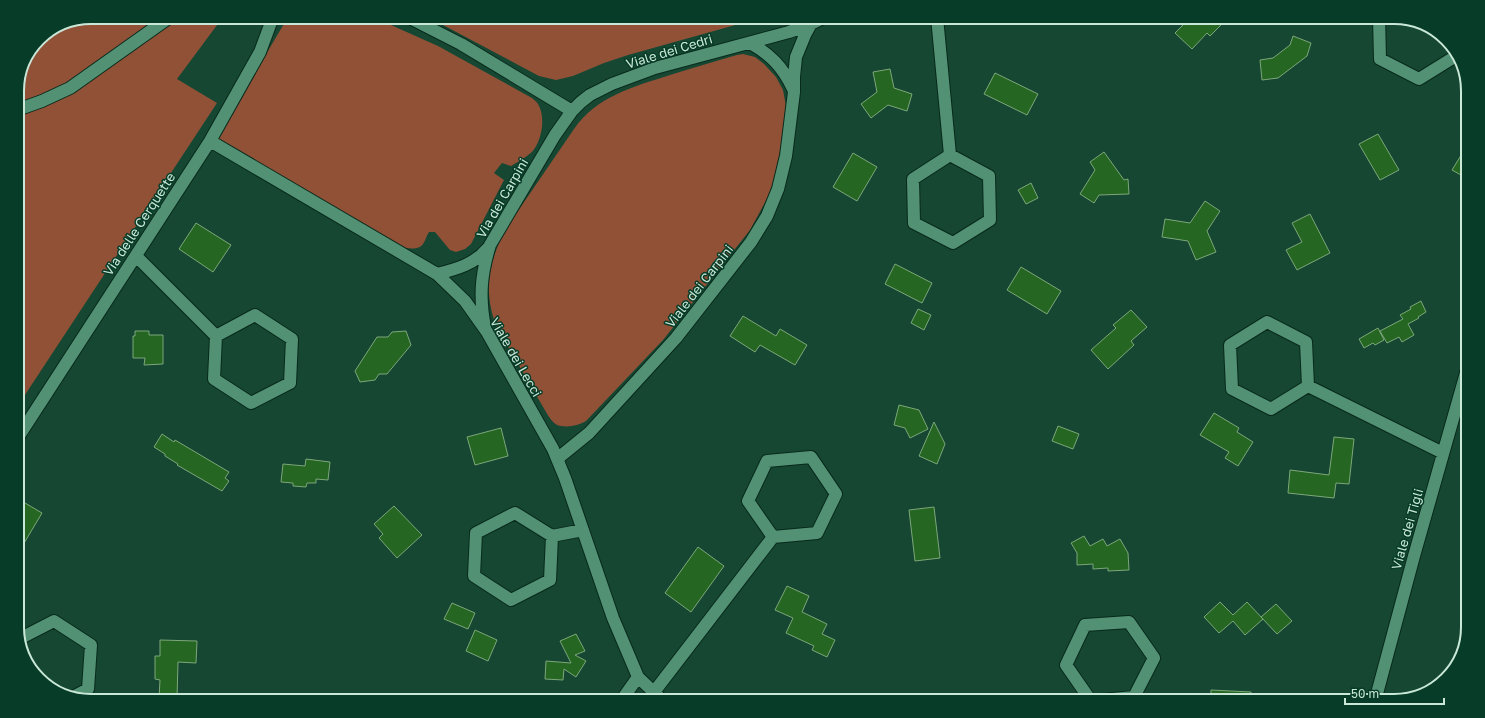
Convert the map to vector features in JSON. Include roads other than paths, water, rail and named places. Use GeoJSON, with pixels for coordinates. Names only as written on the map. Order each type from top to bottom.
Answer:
{"type":"FeatureCollection","features":[{"type":"Feature","properties":{"kind":"street"},"geometry":{"type":"LineString","coordinates":[[147,33],[150,24]]}},
{"type":"Feature","properties":{"kind":"street"},"geometry":{"type":"LineString","coordinates":[[24,107],[70,88],[160,24]]}},
{"type":"Feature","properties":{"kind":"street","name":"Via delle Cerquette"},"geometry":{"type":"LineString","coordinates":[[24,429],[210,141],[260,52],[270,24]]}},
{"type":"Feature","properties":{"kind":"street"},"geometry":{"type":"LineString","coordinates":[[422,24],[461,44],[572,111]]}},
{"type":"Feature","properties":{"kind":"street","name":"Viale dei Cedri"},"geometry":{"type":"LineString","coordinates":[[572,111],[590,95],[612,84],[655,68],[750,43],[811,24]]}},
{"type":"Feature","properties":{"kind":"street","name":"Viale dei Carpini"},"geometry":{"type":"LineString","coordinates":[[557,459],[589,433],[676,338],[751,242],[767,216],[778,189],[786,156],[794,92],[796,57],[811,24]]}},
{"type":"Feature","properties":{"kind":"street"},"geometry":{"type":"LineString","coordinates":[[938,24],[950,156]]}},
{"type":"Feature","properties":{"kind":"street"},"geometry":{"type":"LineString","coordinates":[[1379,24],[1380,59],[1419,79],[1452,58]]}},
{"type":"Feature","properties":{"kind":"street"},"geometry":{"type":"LineString","coordinates":[[750,43],[764,52],[784,70],[794,92]]}},
{"type":"Feature","properties":{"kind":"street","name":"Via dei Carpini"},"geometry":{"type":"LineString","coordinates":[[487,332],[483,318],[481,288],[490,245],[555,135],[572,111]]}},
{"type":"Feature","properties":{"kind":"street","name":"Viale dei Lecci"},"geometry":{"type":"LineString","coordinates":[[210,141],[437,274],[465,301],[487,332],[557,459],[613,618],[638,677],[654,692]]}},
{"type":"Feature","properties":{"kind":"street"},"geometry":{"type":"LineString","coordinates":[[950,156],[989,176],[990,198],[990,220],[953,243],[914,223],[913,179],[950,156]]}},
{"type":"Feature","properties":{"kind":"street"},"geometry":{"type":"LineString","coordinates":[[437,274],[462,267],[472,262],[482,256],[490,245]]}},
{"type":"Feature","properties":{"kind":"street"},"geometry":{"type":"LineString","coordinates":[[136,256],[216,336],[214,379],[251,403],[290,383],[292,339],[255,315],[216,336]]}},
{"type":"Feature","properties":{"kind":"street"},"geometry":{"type":"LineString","coordinates":[[1267,322],[1306,342],[1308,386],[1270,409],[1245,396],[1232,389],[1230,345],[1267,322]]}},
{"type":"Feature","properties":{"kind":"street"},"geometry":{"type":"LineString","coordinates":[[1308,386],[1443,453]]}},
{"type":"Feature","properties":{"kind":"street","name":"Viale dei Tigli"},"geometry":{"type":"LineString","coordinates":[[1377,694],[1461,390]]}},
{"type":"Feature","properties":{"kind":"street"},"geometry":{"type":"LineString","coordinates":[[654,692],[773,537],[817,533],[836,494],[811,457],[767,461],[748,500],[773,537]]}},
{"type":"Feature","properties":{"kind":"street"},"geometry":{"type":"LineString","coordinates":[[552,536],[550,580],[524,594],[511,600],[474,576],[476,533],[515,513],[552,536],[582,530]]}},
{"type":"Feature","properties":{"kind":"street"},"geometry":{"type":"LineString","coordinates":[[25,637],[54,621],[90,645],[88,689],[81,693]]}},
{"type":"Feature","properties":{"kind":"street"},"geometry":{"type":"LineString","coordinates":[[1086,694],[1066,665],[1085,625],[1129,622],[1154,658],[1136,694]]}},
{"type":"Feature","properties":{"kind":"street"},"geometry":{"type":"LineString","coordinates":[[626,694],[638,677]]}}]}
